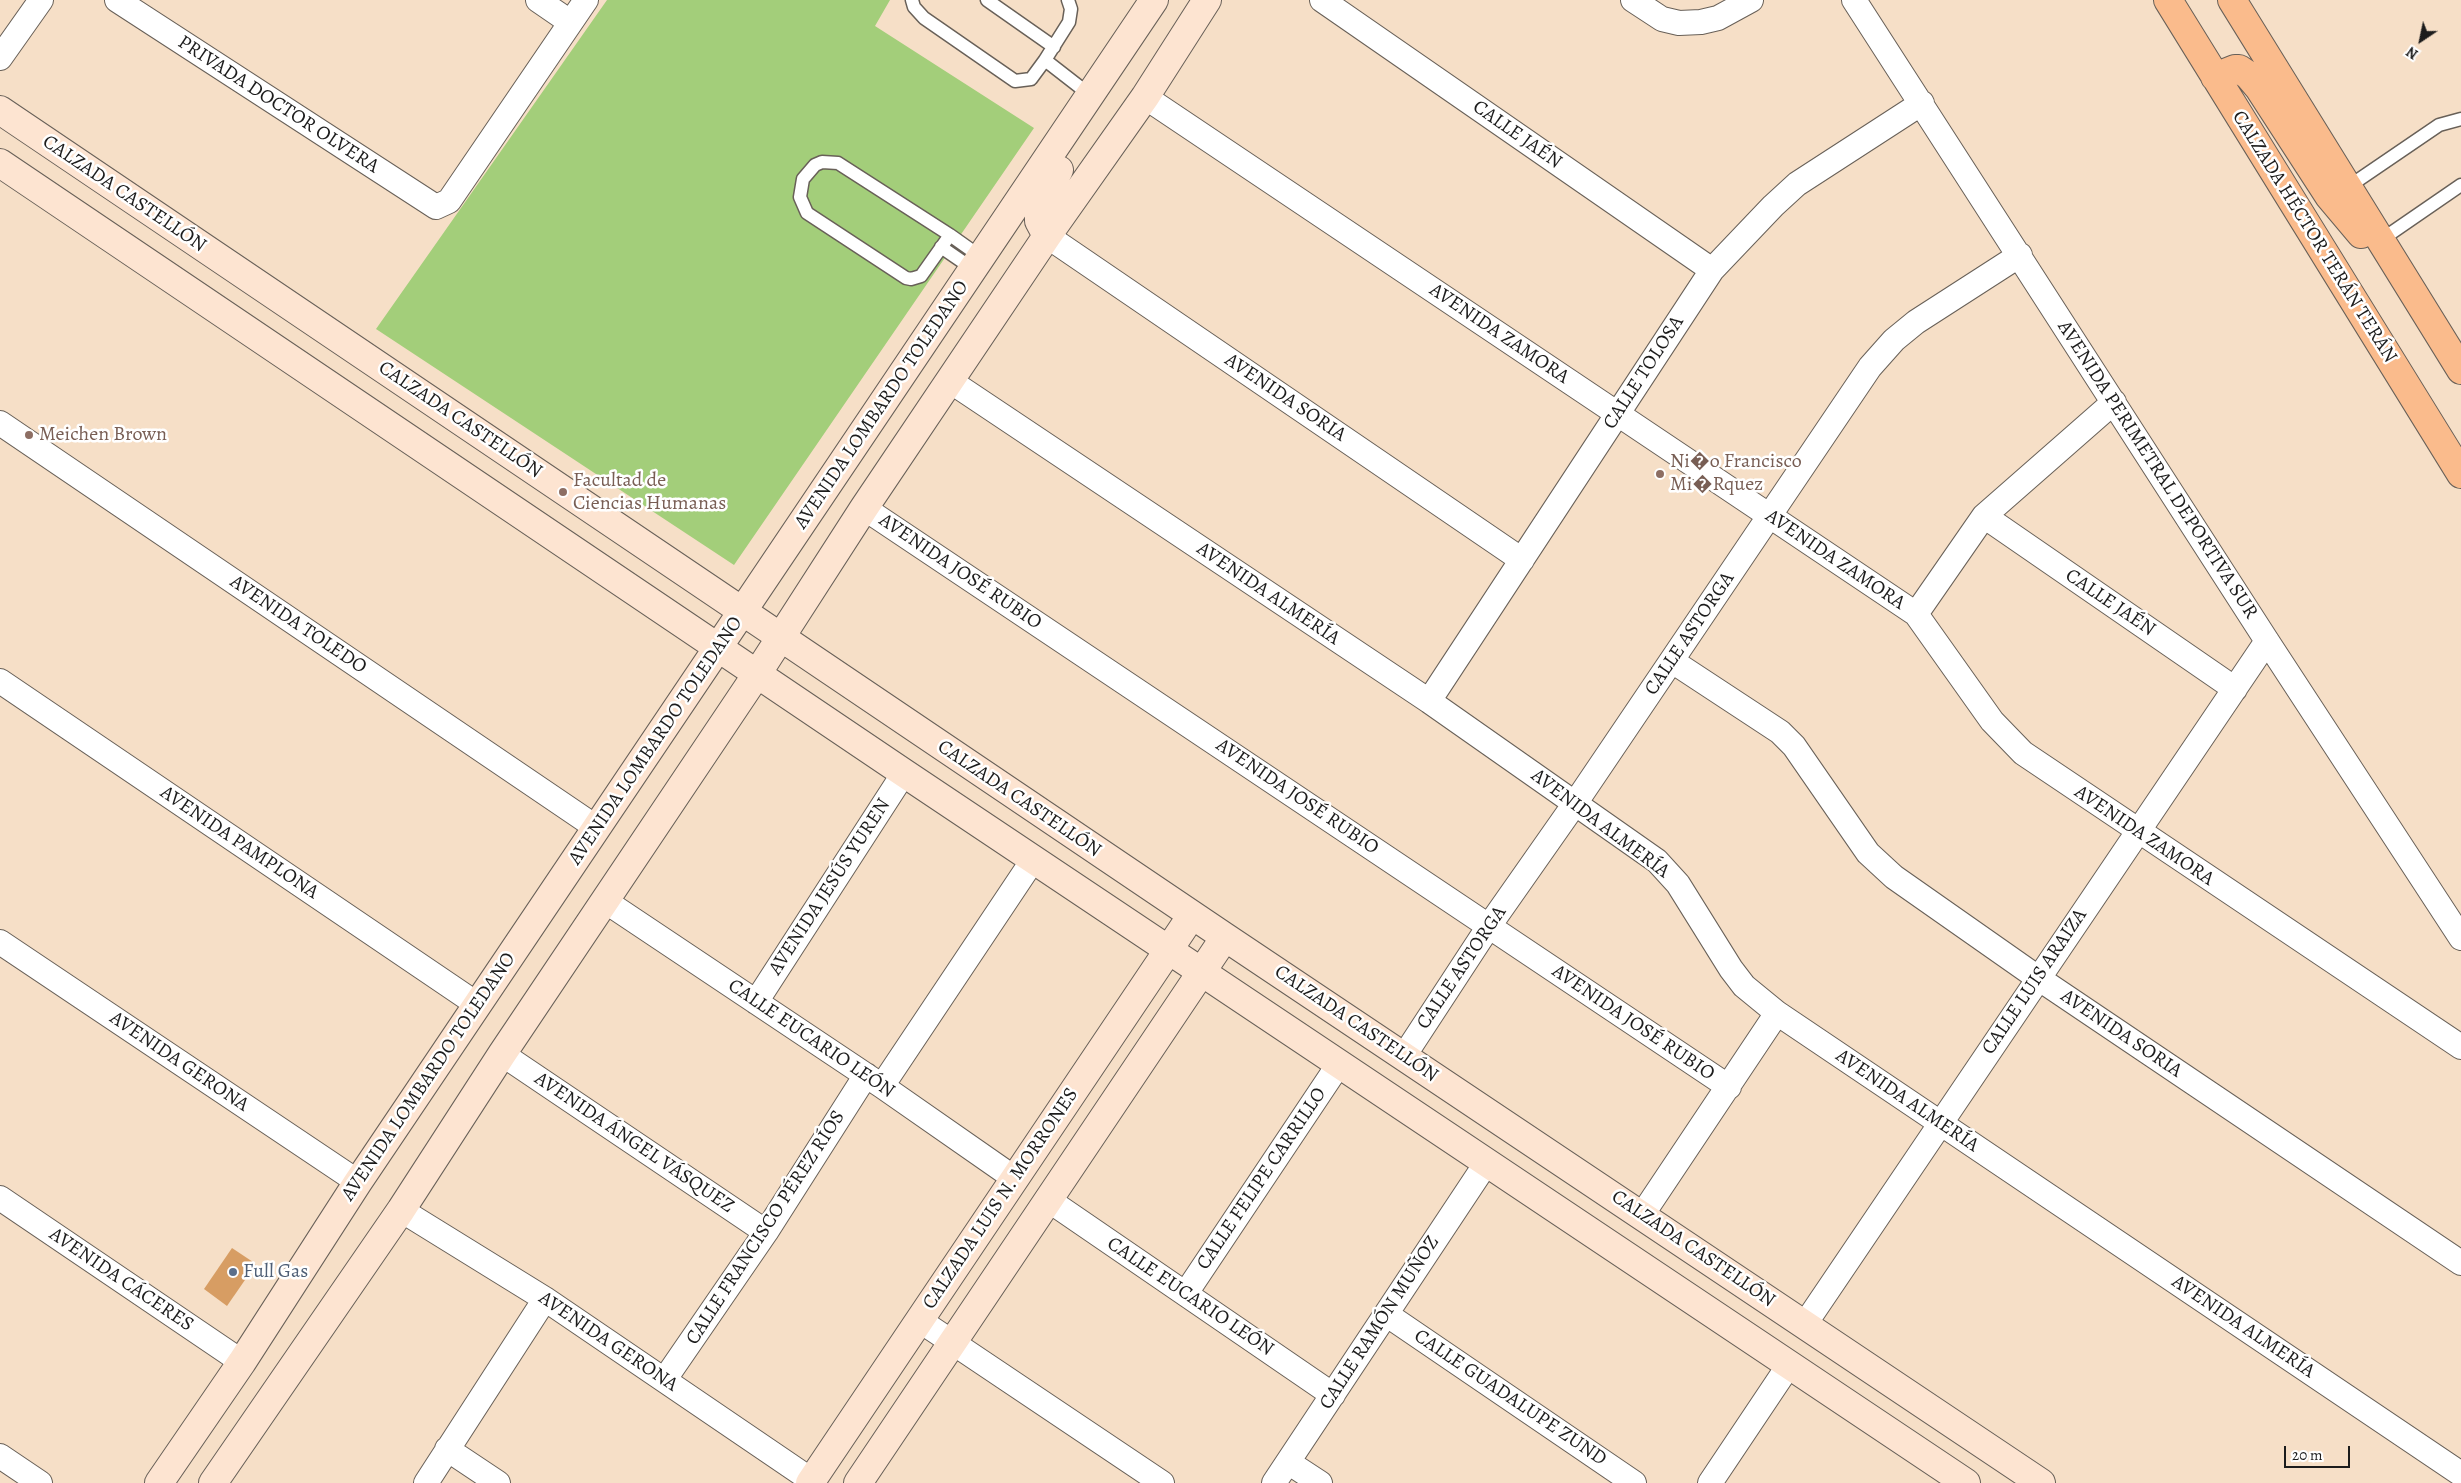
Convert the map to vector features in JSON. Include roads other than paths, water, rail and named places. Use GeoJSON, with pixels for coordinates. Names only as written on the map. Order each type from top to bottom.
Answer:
{"type":"FeatureCollection","features":[{"type":"Feature","properties":{"kind":"main road","name":"AVENIDA LOMBARDO TOLEDANO"},"geometry":{"type":"LineString","coordinates":[[166,1480],[358,1182],[1154,0]]}},
{"type":"Feature","properties":{"kind":"main road","name":"CALZADA HÉCTOR TERÁN TERÁN"},"geometry":{"type":"LineString","coordinates":[[2168,0],[2459,470]]}},
{"type":"Feature","properties":{"kind":"main road"},"geometry":{"type":"LineString","coordinates":[[2232,0],[2461,370]]}},
{"type":"Feature","properties":{"kind":"main road"},"geometry":{"type":"LineString","coordinates":[[213,1483],[401,1210],[502,1054],[781,638],[864,508],[1047,236],[1145,96],[1203,4]]}},
{"type":"Feature","properties":{"kind":"main road"},"geometry":{"type":"LineString","coordinates":[[2216,77],[2239,69],[2248,75],[2259,88],[2329,196],[2414,293]]}},
{"type":"Feature","properties":{"kind":"main road"},"geometry":{"type":"LineString","coordinates":[[1047,236],[1039,220],[1041,202],[1081,130],[1090,95]]}},
{"type":"Feature","properties":{"kind":"main road","name":"CALZADA CASTELLÓN"},"geometry":{"type":"LineString","coordinates":[[0,110],[1225,938],[2041,1483]]}},
{"type":"Feature","properties":{"kind":"main road"},"geometry":{"type":"LineString","coordinates":[[0,163],[1033,860],[1487,1162],[1789,1366],[1938,1475],[1966,1483]]}},
{"type":"Feature","properties":{"kind":"main road"},"geometry":{"type":"LineString","coordinates":[[950,381],[949,372],[959,349],[996,286],[992,269],[977,263]]}},
{"type":"Feature","properties":{"kind":"main road","name":"CALZADA LUIS N. MORRONES"},"geometry":{"type":"LineString","coordinates":[[810,1482],[1192,915]]}},
{"type":"Feature","properties":{"kind":"main road","name":"CALZADA LUIS N. MORRONES"},"geometry":{"type":"LineString","coordinates":[[858,1483],[1225,938]]}},
{"type":"Feature","properties":{"kind":"main road"},"geometry":{"type":"LineString","coordinates":[[1938,1475],[1967,1432]]}},
{"type":"Feature","properties":{"kind":"main road"},"geometry":{"type":"LineString","coordinates":[[1973,1483],[1994,1451]]}},
{"type":"Feature","properties":{"kind":"street"},"geometry":{"type":"LineString","coordinates":[[0,58],[40,0]]}},
{"type":"Feature","properties":{"kind":"street","name":"PRIVADA DOCTOR OLVERA"},"geometry":{"type":"LineString","coordinates":[[116,0],[430,204],[441,206],[449,201],[570,22]]}},
{"type":"Feature","properties":{"kind":"street"},"geometry":{"type":"LineString","coordinates":[[538,0],[570,22],[586,0]]}},
{"type":"Feature","properties":{"kind":"street","name":"CALLE JAÉN"},"geometry":{"type":"LineString","coordinates":[[1322,0],[1712,270]]}},
{"type":"Feature","properties":{"kind":"street"},"geometry":{"type":"LineString","coordinates":[[1633,0],[1662,19],[1679,22],[1701,22],[1718,18],[1751,0]]}},
{"type":"Feature","properties":{"kind":"street","name":"AVENIDA PERIMETRAL DEPORTIVA SUR"},"geometry":{"type":"LineString","coordinates":[[1854,0],[2267,641],[2461,938]]}},
{"type":"Feature","properties":{"kind":"street","name":"AVENIDA ZAMORA"},"geometry":{"type":"LineString","coordinates":[[1145,96],[1916,614],[2004,736],[2023,753],[2137,832],[2461,1047]]}},
{"type":"Feature","properties":{"kind":"street","name":"CALLE TOLOSA"},"geometry":{"type":"LineString","coordinates":[[1429,702],[1712,270],[1773,206],[1797,184],[1922,103]]}},
{"type":"Feature","properties":{"kind":"street","name":"AVENIDA SORIA"},"geometry":{"type":"LineString","coordinates":[[1047,236],[1522,560]]}},
{"type":"Feature","properties":{"kind":"street","name":"CALLE ASTORGA"},"geometry":{"type":"LineString","coordinates":[[1404,1056],[1489,926],[1576,802],[1870,367],[1894,340],[1916,322],[2020,255]]}},
{"type":"Feature","properties":{"kind":"street","name":"AVENIDA ALMERÍA"},"geometry":{"type":"LineString","coordinates":[[950,381],[1429,702],[1576,802],[1657,861],[1678,884],[1731,969],[1744,986],[1777,1013],[2461,1474]]}},
{"type":"Feature","properties":{"kind":"street"},"geometry":{"type":"LineString","coordinates":[[1916,614],[1984,516],[2114,402]]}},
{"type":"Feature","properties":{"kind":"street","name":"AVENIDA TOLEDO"},"geometry":{"type":"LineString","coordinates":[[0,422],[597,828]]}},
{"type":"Feature","properties":{"kind":"street","name":"AVENIDA JOSÉ RUBIO"},"geometry":{"type":"LineString","coordinates":[[864,508],[1729,1087]]}},
{"type":"Feature","properties":{"kind":"street","name":"CALLE JAÉN"},"geometry":{"type":"LineString","coordinates":[[1984,516],[2235,689]]}},
{"type":"Feature","properties":{"kind":"street","name":"CALLE LUIS ARAIZA"},"geometry":{"type":"LineString","coordinates":[[1805,1324],[2267,641]]}},
{"type":"Feature","properties":{"kind":"street","name":"AVENIDA SORIA"},"geometry":{"type":"LineString","coordinates":[[1672,661],[1780,732],[1794,746],[1857,839],[1886,871],[2038,978],[2461,1263]]}},
{"type":"Feature","properties":{"kind":"street","name":"AVENIDA PAMPLONA"},"geometry":{"type":"LineString","coordinates":[[0,682],[478,1005]]}},
{"type":"Feature","properties":{"kind":"street","name":"AVENIDA JESÚS YUREN"},"geometry":{"type":"LineString","coordinates":[[756,1002],[904,773]]}},
{"type":"Feature","properties":{"kind":"street","name":"CALLE FRANCISCO PÉREZ RÍOS"},"geometry":{"type":"LineString","coordinates":[[665,1379],[766,1232],[1033,860]]}},
{"type":"Feature","properties":{"kind":"street","name":"CALLE EUCARIO LEÓN"},"geometry":{"type":"LineString","coordinates":[[605,902],[874,1081],[1014,1178]]}},
{"type":"Feature","properties":{"kind":"street","name":"AVENIDA GERONA"},"geometry":{"type":"LineString","coordinates":[[0,942],[358,1182]]}},
{"type":"Feature","properties":{"kind":"street"},"geometry":{"type":"LineString","coordinates":[[1642,1215],[1777,1013]]}},
{"type":"Feature","properties":{"kind":"street","name":"AVENIDA ÁNGEL VÁSQUEZ"},"geometry":{"type":"LineString","coordinates":[[502,1054],[766,1232]]}},
{"type":"Feature","properties":{"kind":"street","name":"CALLE FELIPE CARRILLO"},"geometry":{"type":"LineString","coordinates":[[1186,1293],[1338,1064]]}},
{"type":"Feature","properties":{"kind":"street","name":"CALLE RAMÓN MUÑOZ"},"geometry":{"type":"LineString","coordinates":[[1274,1483],[1487,1162]]}},
{"type":"Feature","properties":{"kind":"street","name":"AVENIDA CÁCERES"},"geometry":{"type":"LineString","coordinates":[[0,1198],[242,1362]]}},
{"type":"Feature","properties":{"kind":"street","name":"CALLE EUCARIO LEÓN"},"geometry":{"type":"LineString","coordinates":[[1047,1200],[1333,1395]]}},
{"type":"Feature","properties":{"kind":"street","name":"AVENIDA GERONA"},"geometry":{"type":"LineString","coordinates":[[401,1210],[545,1299],[665,1379],[810,1482]]}},
{"type":"Feature","properties":{"kind":"street"},"geometry":{"type":"LineString","coordinates":[[426,1483],[545,1299]]}},
{"type":"Feature","properties":{"kind":"street","name":"CALLE GUADALUPE ZUND"},"geometry":{"type":"LineString","coordinates":[[1386,1314],[1634,1483]]}},
{"type":"Feature","properties":{"kind":"street"},"geometry":{"type":"LineString","coordinates":[[919,1320],[1162,1483]]}},
{"type":"Feature","properties":{"kind":"street"},"geometry":{"type":"LineString","coordinates":[[1710,1483],[1789,1366]]}},
{"type":"Feature","properties":{"kind":"street"},"geometry":{"type":"LineString","coordinates":[[447,1449],[498,1483]]}},
{"type":"Feature","properties":{"kind":"street"},"geometry":{"type":"LineString","coordinates":[[0,1456],[40,1483]]}},
{"type":"Feature","properties":{"kind":"street"},"geometry":{"type":"LineString","coordinates":[[1288,1462],[1320,1483]]}},
{"type":"Feature","properties":{"kind":"lane"},"geometry":{"type":"LineString","coordinates":[[912,0],[914,7],[924,18],[1015,81],[1032,79],[1046,60],[1069,22],[1071,8],[1068,0]]}},
{"type":"Feature","properties":{"kind":"lane"},"geometry":{"type":"LineString","coordinates":[[987,0],[1054,47]]}},
{"type":"Feature","properties":{"kind":"lane"},"geometry":{"type":"LineString","coordinates":[[1046,60],[1090,95]]}},
{"type":"Feature","properties":{"kind":"lane"},"geometry":{"type":"LineString","coordinates":[[2348,187],[2439,124],[2461,119]]}},
{"type":"Feature","properties":{"kind":"lane"},"geometry":{"type":"LineString","coordinates":[[950,235],[921,276],[911,279],[901,276],[807,213],[800,197],[803,180],[815,165],[829,161],[838,163],[950,235],[977,263]]}},
{"type":"Feature","properties":{"kind":"lane"},"geometry":{"type":"LineString","coordinates":[[2381,240],[2461,185]]}},
{"type":"Feature","properties":{"kind":"lane"},"geometry":{"type":"LineString","coordinates":[[942,247],[977,263]]}},
{"type":"Feature","properties":{"kind":"place","name":"Meichen Brown"},"geometry":{"type":"Point","coordinates":[29,435]}},
{"type":"Feature","properties":{"kind":"place","name":"Ni�o Francisco Mi�Rquez"},"geometry":{"type":"Point","coordinates":[1660,474]}},
{"type":"Feature","properties":{"kind":"place","name":"Facultad de Ciencias Humanas"},"geometry":{"type":"Point","coordinates":[563,492]}},
{"type":"Feature","properties":{"kind":"place","name":"Full Gas"},"geometry":{"type":"Point","coordinates":[233,1272]}}]}
